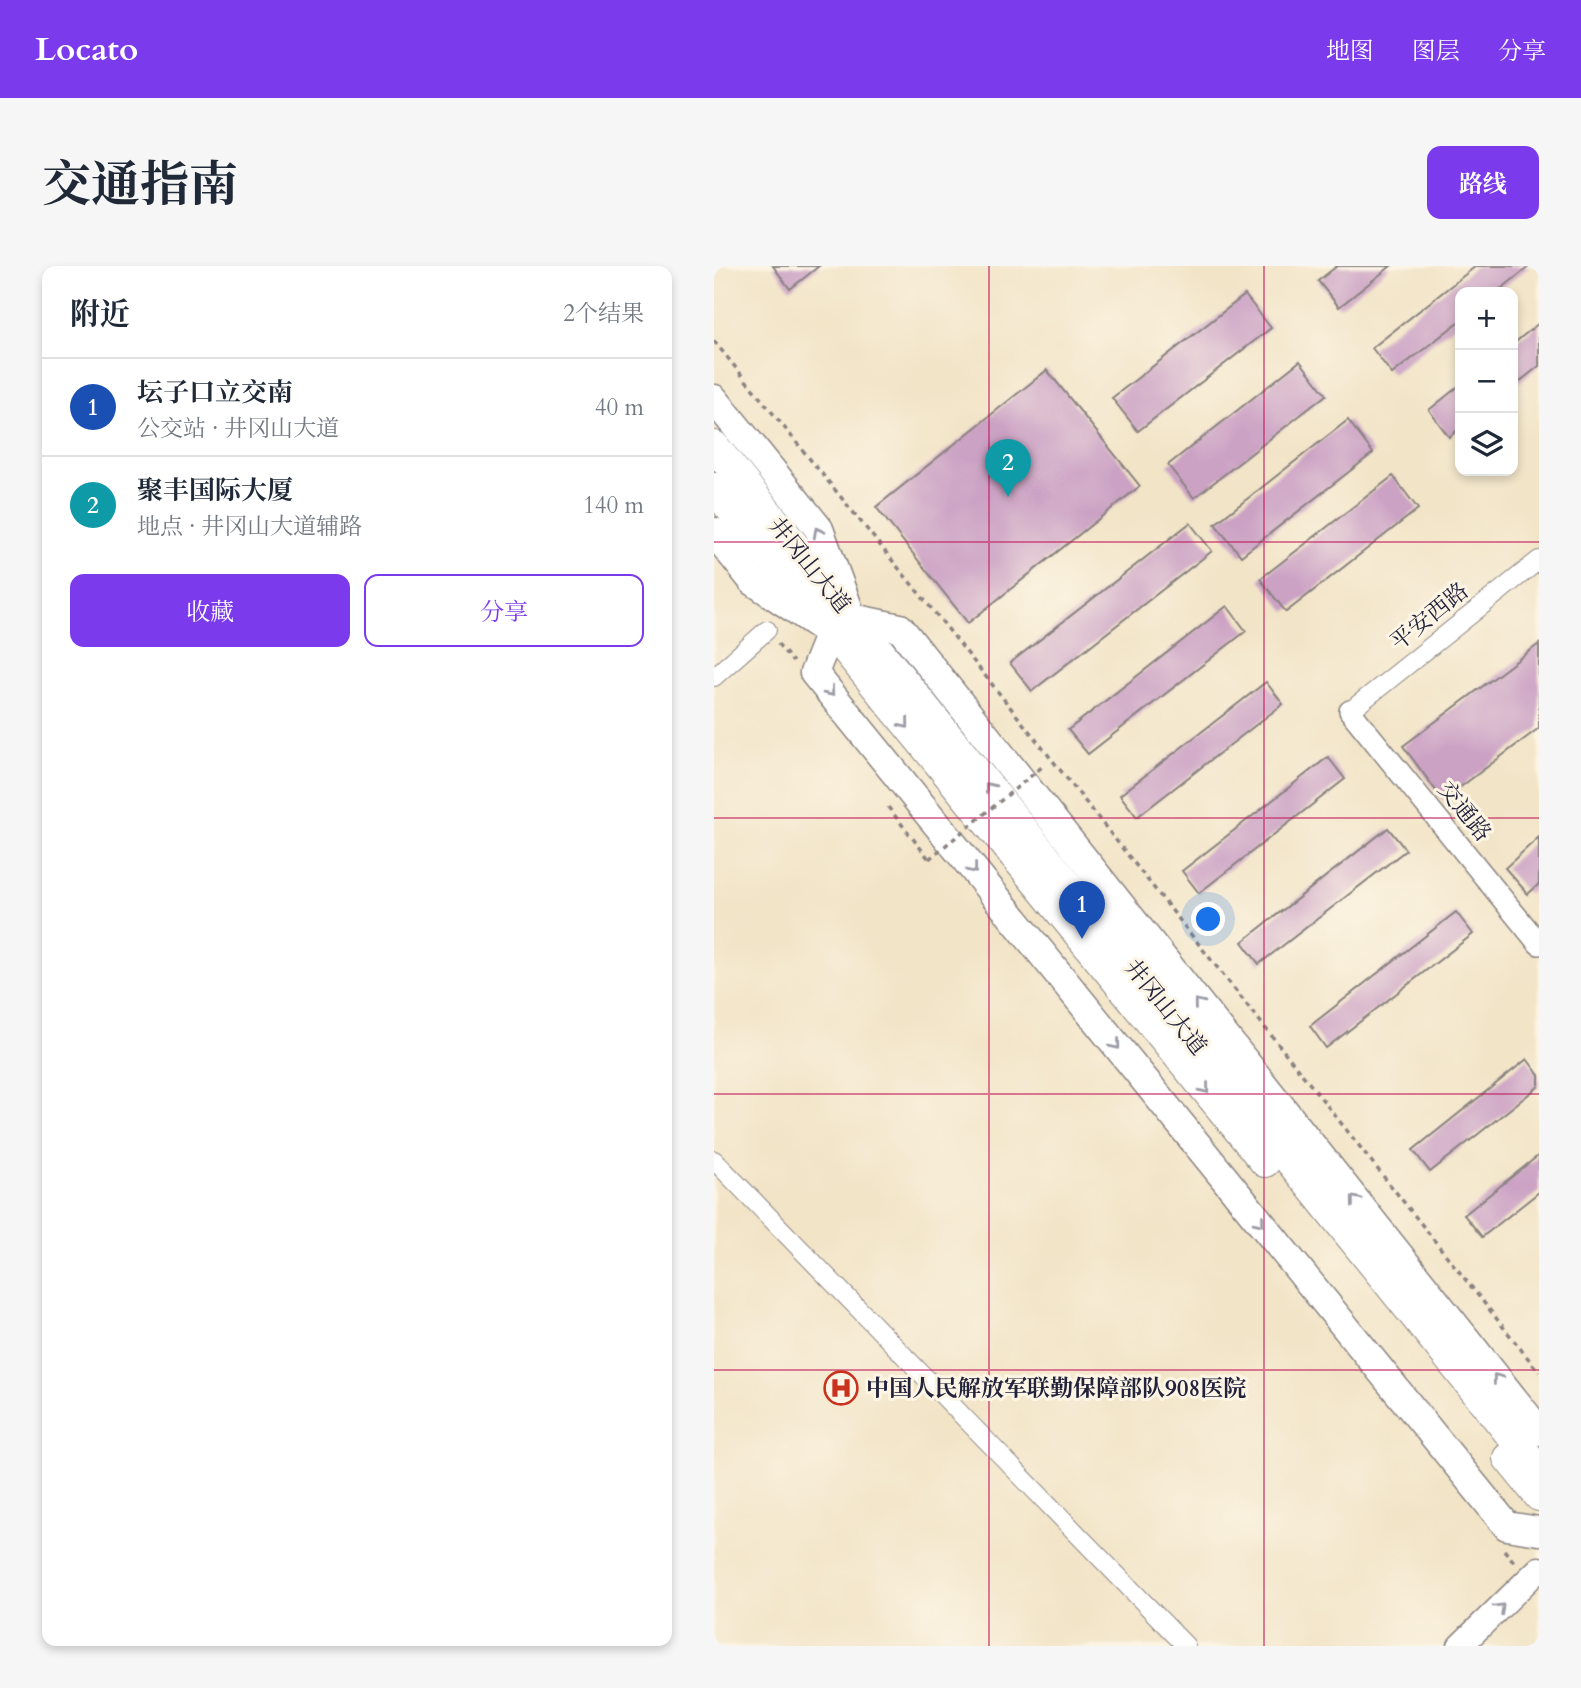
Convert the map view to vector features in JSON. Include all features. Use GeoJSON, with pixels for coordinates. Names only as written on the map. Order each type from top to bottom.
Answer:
{"type":"FeatureCollection","features":[{"type":"Feature","properties":{"kind":"highway","name":"井冈山大道"},"geometry":{"type":"LineString","coordinates":[[714,446],[785,556],[1539,1496]]}},
{"type":"Feature","properties":{"kind":"highway","name":"井冈山大道"},"geometry":{"type":"LineString","coordinates":[[714,488],[785,556]]}},
{"type":"Feature","properties":{"kind":"highway","name":"井冈山大道"},"geometry":{"type":"LineString","coordinates":[[841,625],[1539,1470]]}},
{"type":"Feature","properties":{"kind":"main road"},"geometry":{"type":"LineString","coordinates":[[714,399],[819,529],[841,625],[814,673],[1507,1526],[1539,1531]]}},
{"type":"Feature","properties":{"kind":"main road"},"geometry":{"type":"LineString","coordinates":[[714,532],[753,581],[841,625],[900,628],[1539,1431]]}},
{"type":"Feature","properties":{"kind":"main road"},"geometry":{"type":"LineString","coordinates":[[1460,1646],[1539,1569]]}},
{"type":"Feature","properties":{"kind":"street","name":"平安西路"},"geometry":{"type":"LineString","coordinates":[[1350,711],[1539,560]]}},
{"type":"Feature","properties":{"kind":"street"},"geometry":{"type":"LineString","coordinates":[[714,677],[767,631]]}},
{"type":"Feature","properties":{"kind":"street","name":"交通路"},"geometry":{"type":"LineString","coordinates":[[1350,711],[1539,944]]}},
{"type":"Feature","properties":{"kind":"street"},"geometry":{"type":"LineString","coordinates":[[714,1160],[1186,1646]]}},
{"type":"Feature","properties":{"kind":"path"},"geometry":{"type":"LineString","coordinates":[[714,341],[936,614],[1539,1372]]}},
{"type":"Feature","properties":{"kind":"path"},"geometry":{"type":"LineString","coordinates":[[888,807],[929,859],[1042,767]]}},
{"type":"Feature","properties":{"kind":"building"},"geometry":{"type":"Polygon","coordinates":[[[773,266],[819,266],[790,289],[773,266]]]}},
{"type":"Feature","properties":{"kind":"building"},"geometry":{"type":"Polygon","coordinates":[[[1337,266],[1391,266],[1339,307],[1318,281],[1337,266]]]}},
{"type":"Feature","properties":{"kind":"building"},"geometry":{"type":"Polygon","coordinates":[[[1476,266],[1530,266],[1503,287],[1455,287],[1455,325],[1392,374],[1372,348],[1476,266]]]}},
{"type":"Feature","properties":{"kind":"building"},"geometry":{"type":"Polygon","coordinates":[[[1245,295],[1271,328],[1138,431],[1112,398],[1245,295]]]}},
{"type":"Feature","properties":{"kind":"building"},"geometry":{"type":"Polygon","coordinates":[[[1539,323],[1539,366],[1518,383],[1518,350],[1518,340],[1539,323]]]}},
{"type":"Feature","properties":{"kind":"building"},"geometry":{"type":"Polygon","coordinates":[[[1300,361],[1326,395],[1194,498],[1168,465],[1300,361]]]}},
{"type":"Feature","properties":{"kind":"building"},"geometry":{"type":"Polygon","coordinates":[[[1047,370],[1140,486],[968,623],[876,507],[1047,370]]]}},
{"type":"Feature","properties":{"kind":"building"},"geometry":{"type":"Polygon","coordinates":[[[1455,389],[1455,432],[1449,437],[1429,410],[1455,389]]]}},
{"type":"Feature","properties":{"kind":"building"},"geometry":{"type":"Polygon","coordinates":[[[1348,420],[1373,453],[1241,556],[1215,524],[1348,420]]]}},
{"type":"Feature","properties":{"kind":"building"},"geometry":{"type":"Polygon","coordinates":[[[1393,476],[1418,509],[1286,612],[1260,579],[1393,476]]]}},
{"type":"Feature","properties":{"kind":"building"},"geometry":{"type":"Polygon","coordinates":[[[1190,523],[1212,551],[1032,691],[1010,663],[1190,523]]]}},
{"type":"Feature","properties":{"kind":"building"},"geometry":{"type":"Polygon","coordinates":[[[1227,606],[1246,631],[1088,754],[1068,730],[1227,606]]]}},
{"type":"Feature","properties":{"kind":"building"},"geometry":{"type":"Polygon","coordinates":[[[1539,644],[1539,728],[1443,800],[1403,746],[1539,644]]]}},
{"type":"Feature","properties":{"kind":"building"},"geometry":{"type":"Polygon","coordinates":[[[1266,682],[1283,704],[1137,817],[1120,795],[1266,682]]]}},
{"type":"Feature","properties":{"kind":"building"},"geometry":{"type":"Polygon","coordinates":[[[1328,757],[1345,779],[1199,893],[1182,871],[1328,757]]]}},
{"type":"Feature","properties":{"kind":"building"},"geometry":{"type":"Polygon","coordinates":[[[1388,828],[1406,850],[1259,964],[1242,942],[1388,828]]]}},
{"type":"Feature","properties":{"kind":"building"},"geometry":{"type":"Polygon","coordinates":[[[1539,837],[1539,884],[1528,894],[1505,868],[1539,837]]]}},
{"type":"Feature","properties":{"kind":"building"},"geometry":{"type":"Polygon","coordinates":[[[1456,912],[1473,934],[1326,1048],[1310,1026],[1456,912]]]}},
{"type":"Feature","properties":{"kind":"building"},"geometry":{"type":"Polygon","coordinates":[[[1527,1059],[1539,1075],[1539,1086],[1430,1172],[1413,1150],[1527,1059]]]}},
{"type":"Feature","properties":{"kind":"building"},"geometry":{"type":"Polygon","coordinates":[[[1539,1155],[1539,1192],[1482,1237],[1464,1215],[1539,1155]]]}},
{"type":"Feature","properties":{"kind":"place","name":"聚丰国际大厦"},"geometry":{"type":"Point","coordinates":[1008,497]}},
{"type":"Feature","properties":{"kind":"place","name":"坛子口立交南"},"geometry":{"type":"Point","coordinates":[1082,939]}},
{"type":"Feature","properties":{"kind":"place","name":"中国人民解放军联勤保障部队908医院"},"geometry":{"type":"Point","coordinates":[841,1388]}}]}
